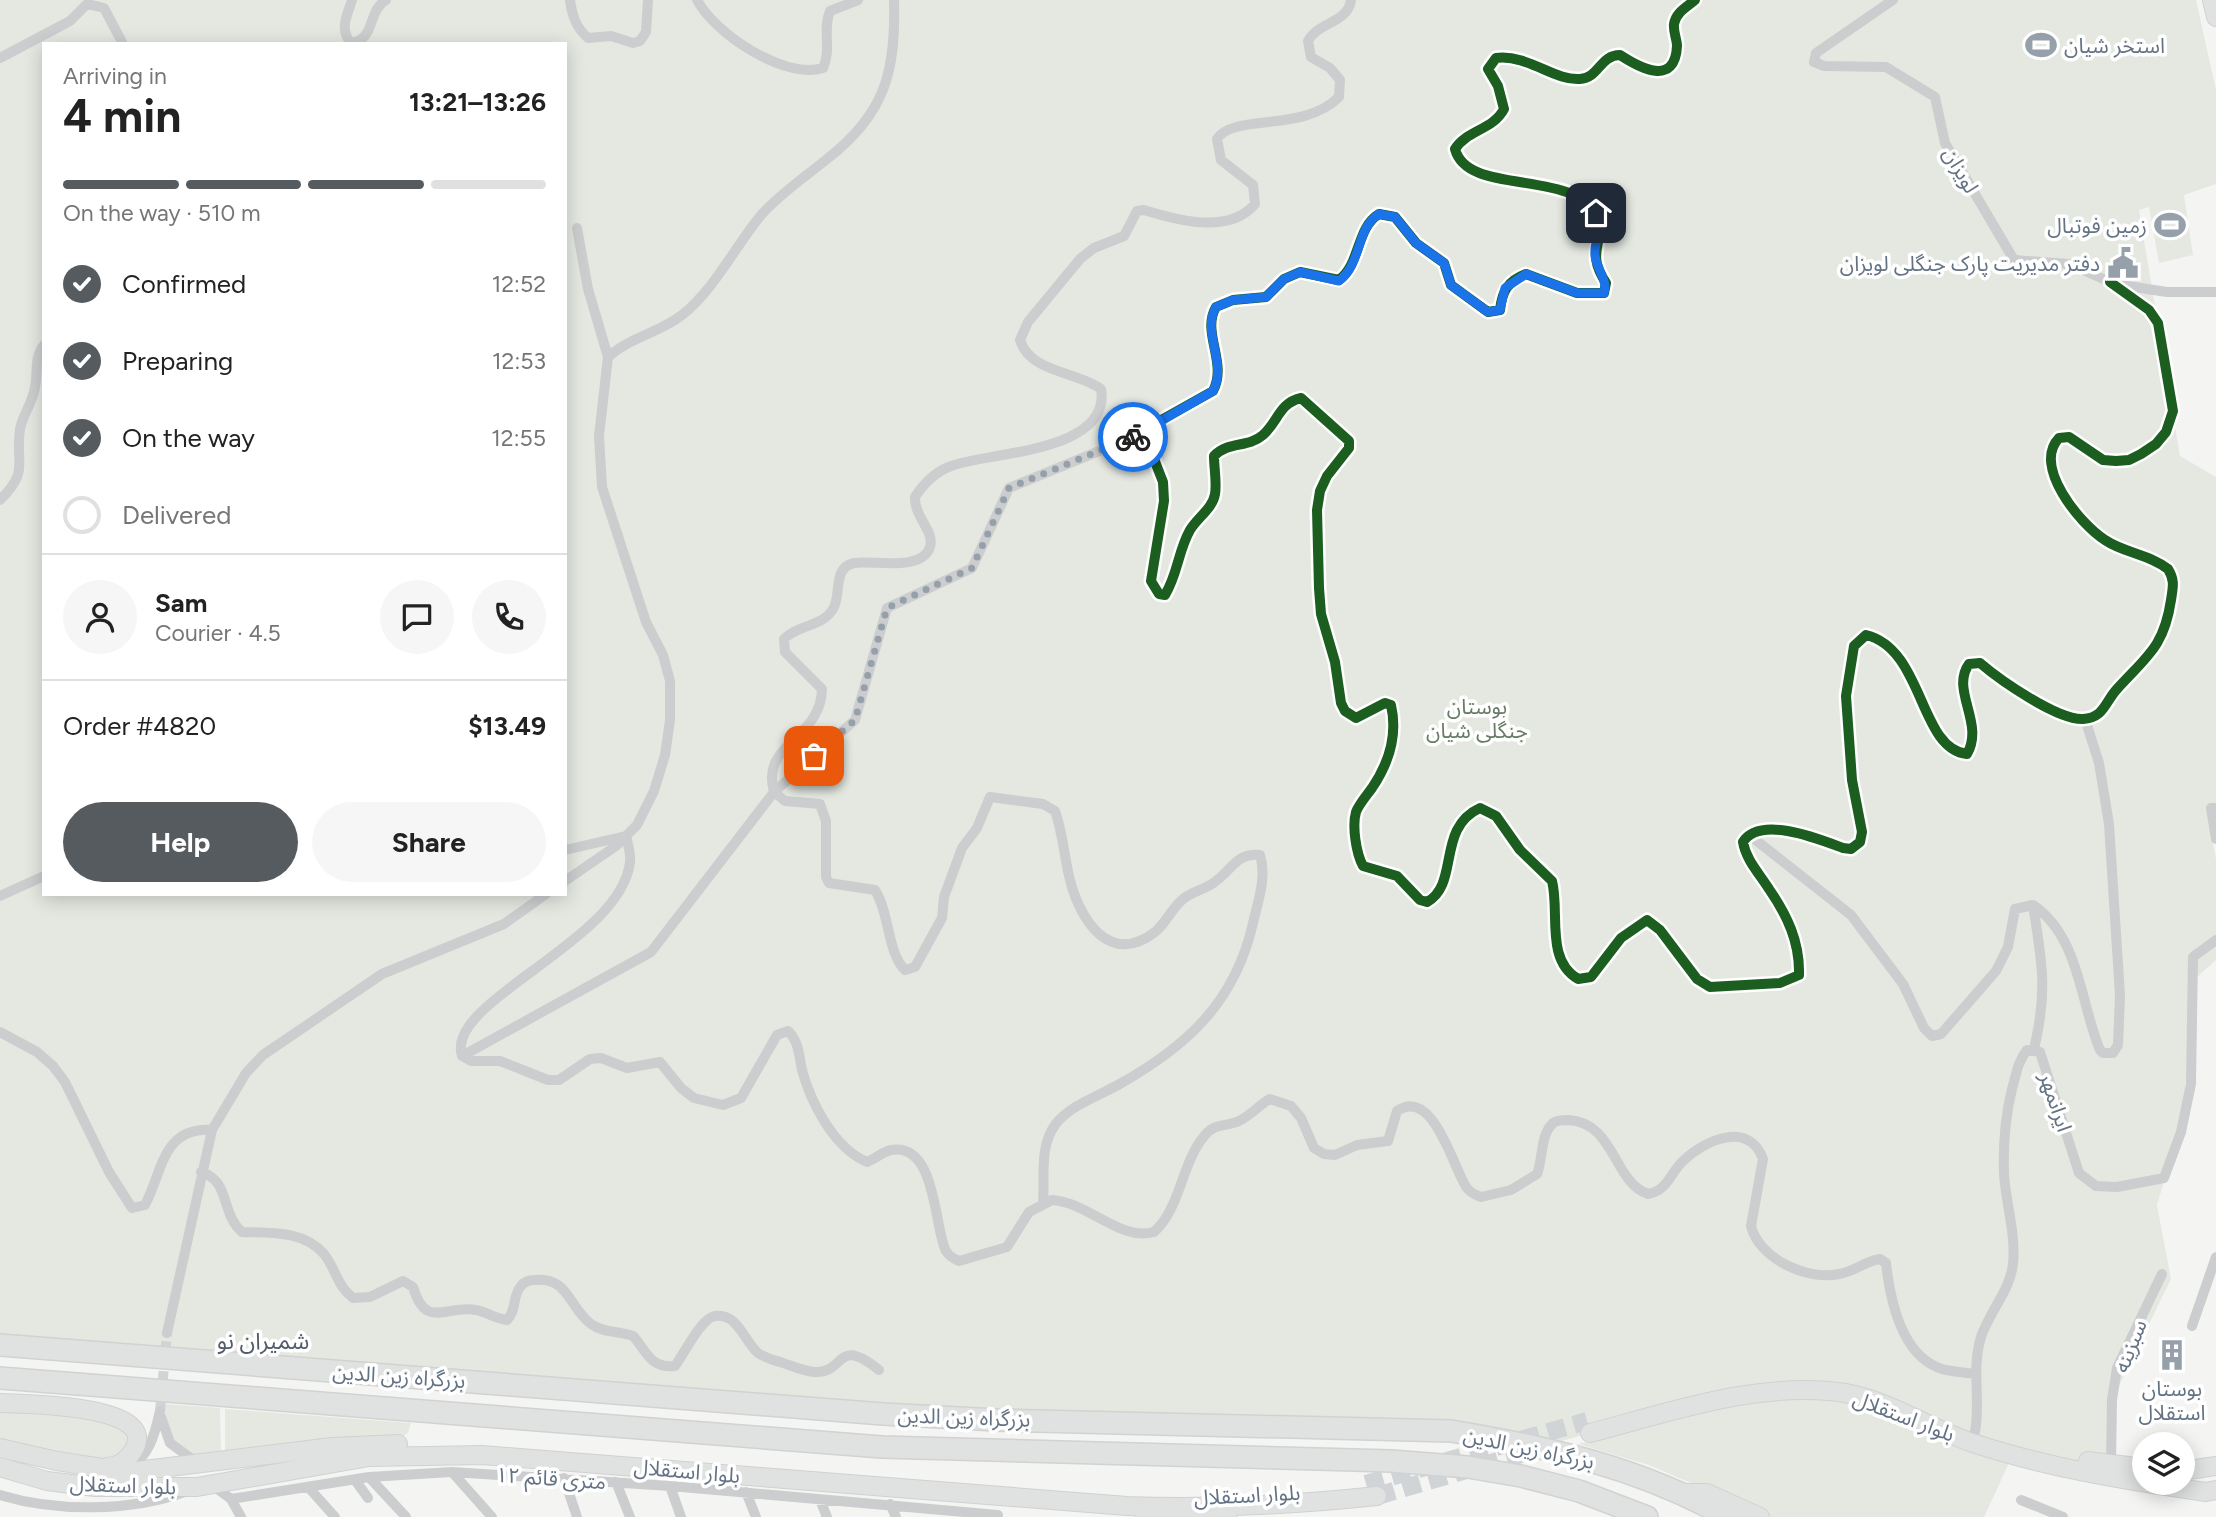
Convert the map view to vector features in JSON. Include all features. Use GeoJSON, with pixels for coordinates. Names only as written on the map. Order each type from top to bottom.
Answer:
{"type":"FeatureCollection","features":[{"type":"Feature","properties":{"kind":"highway","name":"بزرگراه زین الدین"},"geometry":{"type":"LineString","coordinates":[[0,1345],[883,1414],[997,1420],[1451,1431],[1524,1443],[1585,1458],[1685,1493],[1727,1517]]}},
{"type":"Feature","properties":{"kind":"highway","name":"بزرگراه زین الدین"},"geometry":{"type":"LineString","coordinates":[[0,1378],[184,1390],[882,1447],[1391,1461],[1468,1467],[1580,1490],[1647,1517]]}},
{"type":"Feature","properties":{"kind":"main road"},"geometry":{"type":"LineString","coordinates":[[2212,0],[2216,17]]}},
{"type":"Feature","properties":{"kind":"main road","name":"بلوار استقلال"},"geometry":{"type":"LineString","coordinates":[[2132,1467],[2071,1458],[1975,1432],[1877,1391],[1842,1383],[1811,1380],[1734,1387],[1589,1427],[1747,1396],[1815,1391],[1846,1393],[1886,1405],[1984,1446],[2082,1471],[2213,1493]]}},
{"type":"Feature","properties":{"kind":"main road"},"geometry":{"type":"LineString","coordinates":[[0,1403],[82,1410],[114,1415],[129,1421],[136,1433],[136,1446],[128,1458],[113,1467],[97,1468]]}},
{"type":"Feature","properties":{"kind":"main road","name":"بلوار استقلال"},"geometry":{"type":"LineString","coordinates":[[0,1448],[124,1472],[162,1470],[199,1463],[296,1460],[369,1457],[482,1455],[1127,1506],[1253,1507],[1372,1490],[1209,1500],[1120,1496],[482,1446],[374,1444],[296,1460],[239,1479],[205,1486],[95,1487],[27,1475],[0,1467]]}},
{"type":"Feature","properties":{"kind":"main road"},"geometry":{"type":"LineString","coordinates":[[27,1475],[19,1465],[21,1458],[33,1456]]}},
{"type":"Feature","properties":{"kind":"main road"},"geometry":{"type":"LineString","coordinates":[[2195,1469],[2216,1466]]}},
{"type":"Feature","properties":{"kind":"main road"},"geometry":{"type":"LineString","coordinates":[[1685,1493],[1707,1493],[1760,1517]]}},
{"type":"Feature","properties":{"kind":"main road"},"geometry":{"type":"LineString","coordinates":[[1144,1517],[1214,1515],[1253,1507]]}},
{"type":"Feature","properties":{"kind":"street"},"geometry":{"type":"LineString","coordinates":[[350,42],[344,35],[343,27],[352,0]]}},
{"type":"Feature","properties":{"kind":"street"},"geometry":{"type":"LineString","coordinates":[[360,42],[367,36],[380,4],[386,0]]}},
{"type":"Feature","properties":{"kind":"street"},"geometry":{"type":"LineString","coordinates":[[570,0],[572,15],[581,32],[588,38],[611,36],[633,43],[640,41],[646,32],[649,0]]}},
{"type":"Feature","properties":{"kind":"street"},"geometry":{"type":"LineString","coordinates":[[697,0],[711,18],[750,50],[812,72],[823,68],[828,57],[826,27],[830,11],[858,0]]}},
{"type":"Feature","properties":{"kind":"street"},"geometry":{"type":"LineString","coordinates":[[608,357],[621,345],[682,315],[704,293],[763,214],[862,129],[883,93],[889,74],[895,26],[894,0]]}},
{"type":"Feature","properties":{"kind":"street"},"geometry":{"type":"LineString","coordinates":[[1043,1203],[1046,1145],[1062,1117],[1161,1061],[1188,1039],[1222,995],[1246,954],[1262,881],[1263,865],[1260,855],[1249,853],[1236,860],[1216,881],[1184,899],[1155,932],[1130,943],[1111,943],[1099,937],[1070,883],[1055,811],[1043,804],[990,797],[977,828],[962,848],[957,869],[944,897],[938,928],[915,967],[909,971],[900,966],[883,902],[875,890],[830,883],[826,877],[825,813],[820,804],[785,801],[774,792],[772,771],[779,754],[813,723],[822,689],[785,652],[784,639],[791,632],[828,617],[836,605],[839,578],[844,568],[853,563],[883,565],[908,562],[925,555],[930,548],[930,536],[917,515],[915,497],[935,474],[953,465],[1023,453],[1048,444],[1077,433],[1096,415],[1103,401],[1101,389],[1093,383],[1045,365],[1023,350],[1020,340],[1028,322],[1080,259],[1094,248],[1124,236],[1137,211],[1206,222],[1248,213],[1255,204],[1253,185],[1221,160],[1217,139],[1229,127],[1302,119],[1323,111],[1339,97],[1340,80],[1330,68],[1311,57],[1308,41],[1318,29],[1343,15],[1351,0]]}},
{"type":"Feature","properties":{"kind":"street"},"geometry":{"type":"LineString","coordinates":[[462,1056],[650,953],[774,792],[855,720],[887,608],[972,568],[1009,488],[1148,430],[1213,391],[1219,372],[1211,320],[1216,307],[1233,300],[1266,297],[1284,279],[1300,272],[1339,281],[1356,260],[1366,226],[1379,214],[1395,217],[1416,243],[1444,263],[1451,285],[1488,312],[1500,310],[1505,288],[1526,274],[1577,293],[1604,293],[1606,283],[1595,253],[1600,231],[1596,213],[1551,186],[1499,180],[1483,174],[1462,160],[1455,149],[1464,139],[1489,127],[1504,109],[1498,86],[1488,69],[1496,58],[1536,63],[1559,75],[1581,79],[1591,76],[1605,58],[1620,55],[1647,71],[1658,72],[1669,67],[1674,60],[1677,45],[1674,24],[1680,12],[1695,0]]}},
{"type":"Feature","properties":{"kind":"street","name":"لویزان"},"geometry":{"type":"LineString","coordinates":[[1893,0],[1816,53],[1814,62],[1824,66],[1886,68],[1935,97],[1945,143],[2014,260],[2069,264],[2110,282],[2167,292],[2216,292]]}},
{"type":"Feature","properties":{"kind":"street"},"geometry":{"type":"LineString","coordinates":[[0,58],[70,22],[87,4],[104,8],[122,42]]}},
{"type":"Feature","properties":{"kind":"street"},"geometry":{"type":"LineString","coordinates":[[567,880],[626,836],[647,808],[665,755],[670,720],[670,681],[663,655],[646,622],[602,486],[599,436],[608,357],[588,289],[577,228]]}},
{"type":"Feature","properties":{"kind":"street"},"geometry":{"type":"LineString","coordinates":[[1148,430],[1147,446],[1163,482],[1164,501],[1151,581],[1159,594],[1165,595],[1175,576],[1181,549],[1190,531],[1213,502],[1216,493],[1214,456],[1221,449],[1255,440],[1265,433],[1280,409],[1301,398],[1349,441],[1343,458],[1327,477],[1317,510],[1321,614],[1345,711],[1356,718],[1385,703],[1391,705],[1394,716],[1393,739],[1385,766],[1356,813],[1358,857],[1363,866],[1397,876],[1420,900],[1427,902],[1441,890],[1457,827],[1466,816],[1480,808],[1496,816],[1520,850],[1552,881],[1557,951],[1572,976],[1585,979],[1591,976],[1621,938],[1647,920],[1660,930],[1697,979],[1710,987],[1789,981],[1799,975],[1797,942],[1781,907],[1745,853],[1743,842],[1748,834],[1763,830],[1789,831],[1851,849],[1860,842],[1846,696],[1854,646],[1866,635],[1884,642],[1906,666],[1933,723],[1947,745],[1956,752],[1967,754],[1974,740],[1964,671],[1969,664],[1976,662],[2069,717],[2085,719],[2104,711],[2118,688],[2156,649],[2164,633],[2174,587],[2171,575],[2163,565],[2103,539],[2066,498],[2052,472],[2052,449],[2059,438],[2069,437],[2103,460],[2129,460],[2162,440],[2173,411],[2158,323],[2149,310],[2110,282]]}},
{"type":"Feature","properties":{"kind":"street"},"geometry":{"type":"LineString","coordinates":[[0,500],[15,487],[21,464],[20,429],[35,391],[39,350],[42,347]]}},
{"type":"Feature","properties":{"kind":"street"},"geometry":{"type":"LineString","coordinates":[[2033,905],[2049,918],[2057,930],[2080,980],[2100,1050],[2103,1054],[2113,1053],[2118,1045],[2120,996],[2109,824],[2093,736],[2085,719]]}},
{"type":"Feature","properties":{"kind":"street"},"geometry":{"type":"LineString","coordinates":[[2216,808],[2211,808],[2210,816],[2216,839]]}},
{"type":"Feature","properties":{"kind":"street"},"geometry":{"type":"LineString","coordinates":[[1748,834],[1852,915],[1903,984],[1924,1028],[1932,1036],[1941,1034],[1991,979],[2008,947],[2015,909],[2033,905]]}},
{"type":"Feature","properties":{"kind":"street"},"geometry":{"type":"LineString","coordinates":[[567,850],[626,836]]}},
{"type":"Feature","properties":{"kind":"street"},"geometry":{"type":"LineString","coordinates":[[626,836],[631,859],[623,888],[611,906],[569,947],[491,1000],[475,1016],[459,1048],[462,1056],[471,1061],[500,1061],[548,1080],[559,1080],[590,1059],[601,1058],[627,1068],[660,1062],[681,1088],[694,1098],[723,1105],[741,1098],[777,1035],[788,1031],[796,1038],[803,1073],[813,1100],[840,1141],[856,1157],[867,1162],[892,1150],[917,1160],[934,1196],[945,1250],[951,1257],[964,1261],[1007,1247],[1021,1221],[1043,1203],[1063,1200],[1084,1207],[1127,1231],[1154,1232],[1174,1198],[1187,1162],[1204,1136],[1212,1128],[1241,1120],[1270,1099],[1291,1106],[1301,1118],[1314,1148],[1324,1154],[1335,1154],[1357,1145],[1379,1145],[1388,1141],[1397,1111],[1409,1107],[1418,1110],[1437,1126],[1467,1188],[1481,1197],[1511,1191],[1537,1174],[1545,1137],[1553,1124],[1561,1120],[1577,1120],[1595,1130],[1633,1183],[1648,1194],[1656,1193],[1667,1184],[1682,1162],[1708,1143],[1724,1136],[1740,1136],[1750,1140],[1763,1159],[1751,1226],[1753,1234],[1770,1252],[1793,1268],[1819,1275],[1847,1273],[1880,1259],[1886,1264],[1890,1301],[1915,1349],[1927,1361],[1941,1369],[1974,1374]]}},
{"type":"Feature","properties":{"kind":"street"},"geometry":{"type":"LineString","coordinates":[[0,896],[42,877]]}},
{"type":"Feature","properties":{"kind":"street"},"geometry":{"type":"LineString","coordinates":[[167,1333],[212,1130],[233,1091],[263,1055],[382,974],[504,924],[543,896]]}},
{"type":"Feature","properties":{"kind":"street"},"geometry":{"type":"LineString","coordinates":[[2033,905],[2042,949],[2044,986],[2035,1049]]}},
{"type":"Feature","properties":{"kind":"street","name":"ایرانمهر"},"geometry":{"type":"LineString","coordinates":[[1975,1432],[1979,1409],[1974,1374],[1981,1338],[2013,1267],[2014,1231],[2004,1175],[2006,1116],[2019,1063],[2027,1050],[2035,1049],[2040,1052],[2079,1173],[2096,1186],[2117,1187],[2164,1178],[2181,1132],[2191,1084],[2193,957],[2216,940]]}},
{"type":"Feature","properties":{"kind":"street"},"geometry":{"type":"LineString","coordinates":[[0,1032],[37,1052],[53,1066],[65,1082],[97,1149],[132,1208],[145,1205],[173,1142],[185,1133],[198,1129],[212,1130]]}},
{"type":"Feature","properties":{"kind":"street"},"geometry":{"type":"LineString","coordinates":[[201,1172],[214,1176],[219,1183],[232,1223],[242,1232],[271,1231],[293,1235],[312,1245],[324,1254],[342,1290],[354,1298],[370,1297],[403,1281],[413,1287],[417,1300],[426,1310],[440,1315],[479,1310],[507,1320],[514,1313],[519,1287],[527,1281],[552,1280],[564,1289],[584,1318],[594,1326],[633,1336],[645,1354],[662,1366],[675,1366],[698,1330],[708,1319],[716,1316],[738,1326],[753,1348],[769,1359],[814,1372],[825,1370],[852,1354],[860,1356],[879,1370]]}},
{"type":"Feature","properties":{"kind":"street"},"geometry":{"type":"LineString","coordinates":[[2192,1326],[2216,1257]]}},
{"type":"Feature","properties":{"kind":"street","name":"سبزینه"},"geometry":{"type":"LineString","coordinates":[[2111,1464],[2112,1400],[2118,1368],[2162,1274]]}},
{"type":"Feature","properties":{"kind":"street"},"geometry":{"type":"LineString","coordinates":[[124,1472],[144,1457],[152,1446],[159,1411],[170,1443],[199,1463]]}},
{"type":"Feature","properties":{"kind":"street"},"geometry":{"type":"LineString","coordinates":[[452,1472],[492,1517]]}},
{"type":"Feature","properties":{"kind":"street","name":"۱۲ متری قائم"},"geometry":{"type":"LineString","coordinates":[[231,1499],[369,1477],[452,1472],[670,1486],[998,1515]]}},
{"type":"Feature","properties":{"kind":"street"},"geometry":{"type":"LineString","coordinates":[[369,1477],[406,1517]]}},
{"type":"Feature","properties":{"kind":"street"},"geometry":{"type":"LineString","coordinates":[[564,1478],[577,1517]]}},
{"type":"Feature","properties":{"kind":"street"},"geometry":{"type":"LineString","coordinates":[[231,1499],[239,1479]]}},
{"type":"Feature","properties":{"kind":"street"},"geometry":{"type":"LineString","coordinates":[[355,1480],[368,1498]]}},
{"type":"Feature","properties":{"kind":"street"},"geometry":{"type":"LineString","coordinates":[[616,1482],[630,1517]]}},
{"type":"Feature","properties":{"kind":"street"},"geometry":{"type":"LineString","coordinates":[[0,1495],[27,1502],[90,1506],[138,1503],[175,1496],[205,1486],[231,1499],[241,1517]]}},
{"type":"Feature","properties":{"kind":"street"},"geometry":{"type":"LineString","coordinates":[[670,1486],[681,1517]]}},
{"type":"Feature","properties":{"kind":"street"},"geometry":{"type":"LineString","coordinates":[[309,1488],[335,1517]]}},
{"type":"Feature","properties":{"kind":"street"},"geometry":{"type":"LineString","coordinates":[[746,1492],[756,1517]]}},
{"type":"Feature","properties":{"kind":"street"},"geometry":{"type":"LineString","coordinates":[[820,1500],[827,1517]]}},
{"type":"Feature","properties":{"kind":"street"},"geometry":{"type":"LineString","coordinates":[[2021,1500],[2063,1517]]}},
{"type":"Feature","properties":{"kind":"street"},"geometry":{"type":"LineString","coordinates":[[890,1504],[896,1517]]}},
{"type":"Feature","properties":{"kind":"green space","name":"بوستان جنگلی شیان"},"geometry":{"type":"Polygon","coordinates":[[[0,0],[2196,0],[2216,90],[2216,184],[2184,195],[2193,255],[2159,263],[2149,207],[2139,210],[2180,456],[2216,477],[2216,820],[2209,824],[2216,859],[2216,960],[2196,978],[2182,1120],[2157,1205],[2171,1279],[2119,1386],[2113,1413],[2115,1477],[1858,1401],[2010,1461],[1984,1517],[1770,1517],[1649,1465],[1578,1444],[1590,1441],[1590,1433],[1537,1448],[1468,1437],[888,1416],[0,1344],[0,0]]]}},
{"type":"Feature","properties":{"kind":"green space"},"geometry":{"type":"Polygon","coordinates":[[[164,1404],[220,1408],[221,1455],[196,1456],[180,1447],[167,1427],[164,1404]]]}},
{"type":"Feature","properties":{"kind":"green space"},"geometry":{"type":"Polygon","coordinates":[[[0,1408],[113,1420],[132,1438],[117,1461],[0,1442],[0,1408]]]}},
{"type":"Feature","properties":{"kind":"green space"},"geometry":{"type":"Polygon","coordinates":[[[225,1409],[411,1423],[408,1433],[398,1439],[225,1454],[225,1409]]]}},
{"type":"Feature","properties":{"kind":"tunnel"},"geometry":{"type":"LineString","coordinates":[[160,1411],[167,1333]]}},
{"type":"Feature","properties":{"kind":"tunnel"},"geometry":{"type":"LineString","coordinates":[[1366,1484],[1587,1421]]}},
{"type":"Feature","properties":{"kind":"tunnel"},"geometry":{"type":"LineString","coordinates":[[1377,1496],[1542,1448]]}},
{"type":"Feature","properties":{"kind":"cycle path"},"geometry":{"type":"LineString","coordinates":[[1695,0],[1682,10],[1675,20],[1675,59],[1670,67],[1663,70],[1646,69],[1620,55],[1608,59],[1586,78],[1570,79],[1530,63],[1496,58],[1488,69],[1498,86],[1504,109],[1493,121],[1466,138],[1455,149],[1464,164],[1481,174],[1550,187],[1572,194],[1589,205],[1600,223],[1596,259],[1606,283],[1604,293],[1577,293],[1526,274],[1507,288],[1500,310],[1488,312],[1451,285],[1444,263],[1416,243],[1395,217],[1379,214],[1366,228],[1351,264],[1339,280],[1300,272],[1284,279],[1266,297],[1233,300],[1216,307],[1211,327],[1218,370],[1213,391],[1154,424],[1145,436],[1163,482],[1164,501],[1151,581],[1159,594],[1165,595],[1190,530],[1214,499],[1214,456],[1225,448],[1257,439],[1268,430],[1288,404],[1301,398],[1349,441],[1349,448],[1327,476],[1320,491],[1317,510],[1321,614],[1345,711],[1356,718],[1385,703],[1391,705],[1393,716],[1393,738],[1387,759],[1378,779],[1356,812],[1355,839],[1363,866],[1397,876],[1420,900],[1427,902],[1437,894],[1443,883],[1458,829],[1466,817],[1480,808],[1496,816],[1520,850],[1552,881],[1557,948],[1568,971],[1578,979],[1591,977],[1621,938],[1647,920],[1660,930],[1697,979],[1710,987],[1780,983],[1799,975],[1795,940],[1787,919],[1750,861],[1743,842],[1751,834],[1762,830],[1805,835],[1851,849],[1860,842],[1862,832],[1852,780],[1846,696],[1854,646],[1866,635],[1885,644],[1911,677],[1939,735],[1951,748],[1967,754],[1972,731],[1963,685],[1969,664],[1980,663],[2015,688],[2059,713],[2072,718],[2090,718],[2100,712],[2153,650],[2164,629],[2173,587],[2168,569],[2153,560],[2112,544],[2095,532],[2062,494],[2051,463],[2052,450],[2059,438],[2069,437],[2103,460],[2129,460],[2156,444],[2166,432],[2173,411],[2158,323],[2149,310],[2110,282]]}},
{"type":"Feature","properties":{"kind":"way so far"},"geometry":{"type":"LineString","coordinates":[[814,756],[855,720],[887,608],[972,568],[1009,488],[1133,437]]}},
{"type":"Feature","properties":{"kind":"place","name":"استخر شیان"},"geometry":{"type":"Point","coordinates":[2041,45]}},
{"type":"Feature","properties":{"kind":"place","name":"زمین فوتبال"},"geometry":{"type":"Point","coordinates":[2170,225]}},
{"type":"Feature","properties":{"kind":"place","name":"دفتر مدیریت پارک جنگلی لویزان"},"geometry":{"type":"Point","coordinates":[2123,263]}},
{"type":"Feature","properties":{"kind":"place","name":"بوستان استقلال"},"geometry":{"type":"Point","coordinates":[2172,1355]}},
{"type":"Feature","properties":{"kind":"district","name":"شمیران نو"},"geometry":{"type":"Point","coordinates":[263,1341]}},
{"type":"Feature","properties":{"kind":"route"},"geometry":{"type":"LineString","coordinates":[[1133,437],[1213,391],[1219,372],[1211,320],[1216,307],[1223,302],[1266,297],[1284,279],[1300,272],[1339,281],[1356,260],[1366,226],[1379,214],[1395,217],[1416,243],[1444,263],[1451,285],[1488,312],[1500,310],[1505,288],[1514,279],[1526,274],[1577,293],[1604,293],[1606,283],[1597,266],[1595,253],[1600,231],[1596,213]]}}]}
